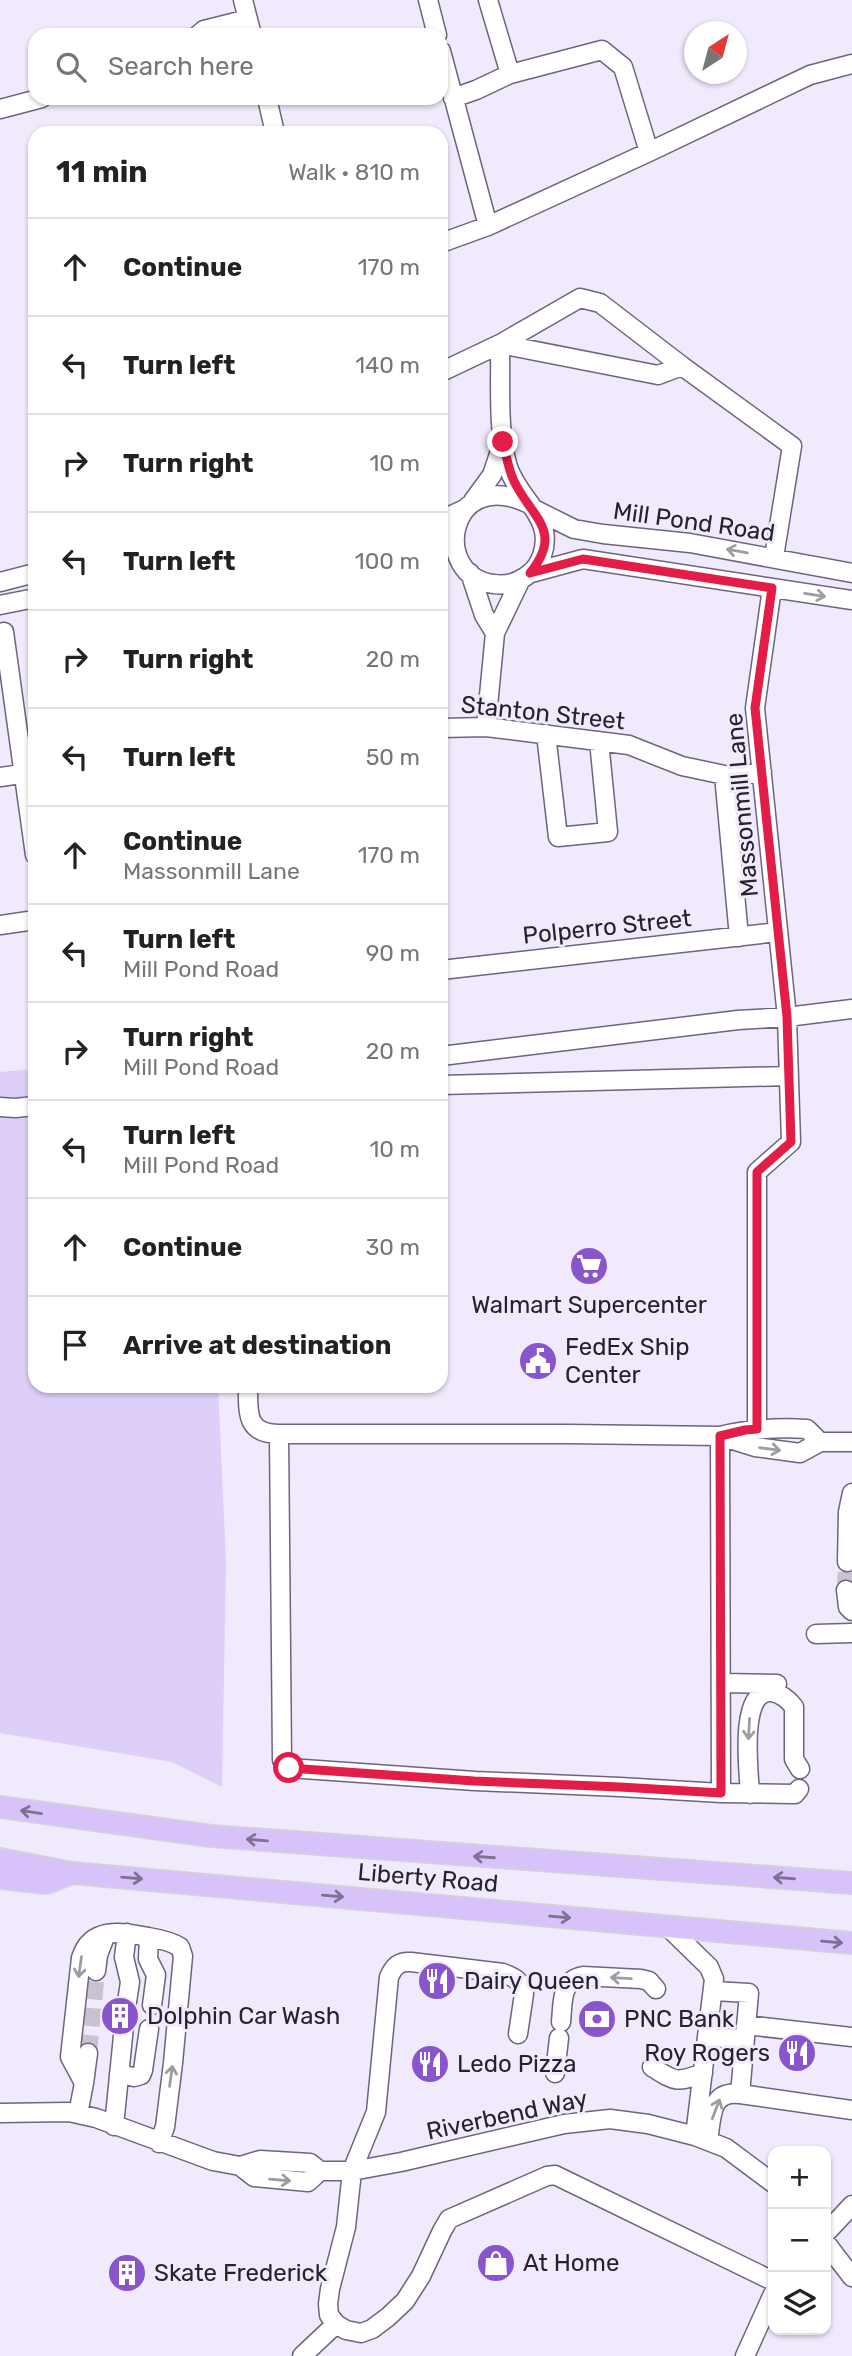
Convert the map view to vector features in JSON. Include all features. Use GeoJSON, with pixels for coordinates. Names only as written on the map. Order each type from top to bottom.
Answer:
{"type":"FeatureCollection","features":[{"type":"Feature","properties":{"kind":"main road","name":"Liberty Road"},"geometry":{"type":"LineString","coordinates":[[0,1807],[237,1838],[852,1883]]}},
{"type":"Feature","properties":{"kind":"main road","name":"Liberty Road"},"geometry":{"type":"LineString","coordinates":[[0,1859],[72,1873],[852,1943]]}},
{"type":"Feature","properties":{"kind":"main road"},"geometry":{"type":"LineString","coordinates":[[0,1878],[46,1883],[72,1873]]}},
{"type":"Feature","properties":{"kind":"street"},"geometry":{"type":"LineString","coordinates":[[243,0],[250,27]]}},
{"type":"Feature","properties":{"kind":"street"},"geometry":{"type":"LineString","coordinates":[[428,0],[435,28]]}},
{"type":"Feature","properties":{"kind":"street"},"geometry":{"type":"LineString","coordinates":[[488,0],[510,74]]}},
{"type":"Feature","properties":{"kind":"street"},"geometry":{"type":"LineString","coordinates":[[453,97],[510,74],[602,50],[623,67],[649,152]]}},
{"type":"Feature","properties":{"kind":"street"},"geometry":{"type":"LineString","coordinates":[[448,240],[488,226],[810,75],[852,64]]}},
{"type":"Feature","properties":{"kind":"street"},"geometry":{"type":"LineString","coordinates":[[448,78],[488,226]]}},
{"type":"Feature","properties":{"kind":"street"},"geometry":{"type":"LineString","coordinates":[[0,109],[28,102]]}},
{"type":"Feature","properties":{"kind":"street"},"geometry":{"type":"LineString","coordinates":[[269,105],[273,126]]}},
{"type":"Feature","properties":{"kind":"street"},"geometry":{"type":"LineString","coordinates":[[448,369],[500,344],[580,298],[600,303],[792,446],[774,557]]}},
{"type":"Feature","properties":{"kind":"street"},"geometry":{"type":"LineString","coordinates":[[500,344],[658,375],[682,366]]}},
{"type":"Feature","properties":{"kind":"street"},"geometry":{"type":"LineString","coordinates":[[486,727],[495,633],[526,576],[539,562],[545,535],[541,521],[515,484],[508,467],[503,442],[500,344]]}},
{"type":"Feature","properties":{"kind":"street"},"geometry":{"type":"LineString","coordinates":[[495,633],[484,615],[467,569],[455,547],[454,535],[458,522],[492,475],[503,442]]}},
{"type":"Feature","properties":{"kind":"street","name":"Mill Pond Road"},"geometry":{"type":"LineString","coordinates":[[448,517],[485,496],[511,495],[574,529],[690,543],[852,573]]}},
{"type":"Feature","properties":{"kind":"street"},"geometry":{"type":"LineString","coordinates":[[448,562],[467,569],[478,579],[491,584],[505,584],[583,559],[852,600]]}},
{"type":"Feature","properties":{"kind":"street"},"geometry":{"type":"LineString","coordinates":[[0,582],[28,575]]}},
{"type":"Feature","properties":{"kind":"street","name":"Massonmill Lane"},"geometry":{"type":"LineString","coordinates":[[757,1429],[757,1172],[791,1142],[787,1017],[755,708],[772,588]]}},
{"type":"Feature","properties":{"kind":"street"},"geometry":{"type":"LineString","coordinates":[[0,605],[28,599]]}},
{"type":"Feature","properties":{"kind":"street"},"geometry":{"type":"LineString","coordinates":[[4,632],[28,767]]}},
{"type":"Feature","properties":{"kind":"street","name":"Stanton Street"},"geometry":{"type":"LineString","coordinates":[[448,727],[486,727],[629,745],[682,766],[724,775],[762,772]]}},
{"type":"Feature","properties":{"kind":"street"},"geometry":{"type":"LineString","coordinates":[[546,734],[558,837],[608,832],[599,741]]}},
{"type":"Feature","properties":{"kind":"street"},"geometry":{"type":"LineString","coordinates":[[0,777],[28,773]]}},
{"type":"Feature","properties":{"kind":"street"},"geometry":{"type":"LineString","coordinates":[[724,775],[739,937]]}},
{"type":"Feature","properties":{"kind":"street"},"geometry":{"type":"LineString","coordinates":[[0,925],[28,921]]}},
{"type":"Feature","properties":{"kind":"street","name":"Polperro Street"},"geometry":{"type":"LineString","coordinates":[[448,969],[778,932]]}},
{"type":"Feature","properties":{"kind":"street"},"geometry":{"type":"LineString","coordinates":[[448,1055],[852,1009]]}},
{"type":"Feature","properties":{"kind":"street"},"geometry":{"type":"LineString","coordinates":[[448,1086],[787,1076]]}},
{"type":"Feature","properties":{"kind":"street"},"geometry":{"type":"LineString","coordinates":[[0,1107],[28,1107]]}},
{"type":"Feature","properties":{"kind":"street"},"geometry":{"type":"LineString","coordinates":[[248,1393],[251,1422],[267,1434],[720,1436],[757,1429],[807,1429],[820,1442]]}},
{"type":"Feature","properties":{"kind":"street"},"geometry":{"type":"LineString","coordinates":[[279,1434],[282,1760],[289,1768],[474,1781],[721,1793],[795,1794],[799,1789]]}},
{"type":"Feature","properties":{"kind":"street"},"geometry":{"type":"LineString","coordinates":[[720,1436],[755,1447],[800,1453],[820,1442],[852,1442]]}},
{"type":"Feature","properties":{"kind":"street"},"geometry":{"type":"LineString","coordinates":[[720,1436],[721,1793]]}},
{"type":"Feature","properties":{"kind":"street"},"geometry":{"type":"LineString","coordinates":[[847,1562],[848,1512],[852,1493]]}},
{"type":"Feature","properties":{"kind":"street"},"geometry":{"type":"LineString","coordinates":[[846,1590],[848,1607],[852,1611]]}},
{"type":"Feature","properties":{"kind":"street"},"geometry":{"type":"LineString","coordinates":[[816,1634],[850,1636]]}},
{"type":"Feature","properties":{"kind":"street"},"geometry":{"type":"LineString","coordinates":[[722,1683],[780,1684],[793,1689],[803,1698],[803,1727]]}},
{"type":"Feature","properties":{"kind":"street"},"geometry":{"type":"LineString","coordinates":[[750,1794],[748,1726],[751,1708],[758,1696],[766,1692],[780,1693],[794,1707],[794,1759],[800,1769]]}},
{"type":"Feature","properties":{"kind":"street"},"geometry":{"type":"LineString","coordinates":[[667,1926],[709,1967],[714,1979],[703,2073],[701,2138]]}},
{"type":"Feature","properties":{"kind":"street"},"geometry":{"type":"LineString","coordinates":[[84,2083],[70,2057],[84,1948],[96,1938],[111,1932],[170,1941],[180,1947],[183,1956],[173,2063],[164,2127],[159,2143]]}},
{"type":"Feature","properties":{"kind":"street"},"geometry":{"type":"LineString","coordinates":[[127,1933],[124,1957],[130,1982],[127,2002]]}},
{"type":"Feature","properties":{"kind":"street"},"geometry":{"type":"LineString","coordinates":[[96,1971],[98,1955],[106,1934]]}},
{"type":"Feature","properties":{"kind":"street"},"geometry":{"type":"LineString","coordinates":[[149,1937],[148,1959],[156,1975],[152,2005]]}},
{"type":"Feature","properties":{"kind":"street"},"geometry":{"type":"LineString","coordinates":[[518,2034],[523,1988],[514,1977],[503,1972],[411,1962],[399,1963],[393,1968],[389,1977],[376,2112],[352,2171],[346,2227],[328,2304],[329,2315],[336,2324],[346,2330],[361,2333],[372,2329],[405,2301],[421,2276],[449,2219],[547,2176],[555,2175],[768,2279]]}},
{"type":"Feature","properties":{"kind":"street"},"geometry":{"type":"LineString","coordinates":[[555,2073],[565,1987],[575,1977],[641,1979],[656,1989]]}},
{"type":"Feature","properties":{"kind":"street"},"geometry":{"type":"LineString","coordinates":[[714,1991],[749,1993],[740,2094]]}},
{"type":"Feature","properties":{"kind":"street"},"geometry":{"type":"LineString","coordinates":[[114,2126],[124,2026]]}},
{"type":"Feature","properties":{"kind":"street"},"geometry":{"type":"LineString","coordinates":[[120,2074],[134,2077],[141,2075],[149,2029]]}},
{"type":"Feature","properties":{"kind":"street"},"geometry":{"type":"LineString","coordinates":[[708,2037],[746,2032],[852,2037]]}},
{"type":"Feature","properties":{"kind":"street"},"geometry":{"type":"LineString","coordinates":[[78,2114],[88,2053]]}},
{"type":"Feature","properties":{"kind":"street"},"geometry":{"type":"LineString","coordinates":[[652,2067],[671,2079],[680,2081],[703,2073]]}},
{"type":"Feature","properties":{"kind":"street"},"geometry":{"type":"LineString","coordinates":[[701,2138],[715,2103],[728,2093],[852,2110]]}},
{"type":"Feature","properties":{"kind":"street","name":"Riverbend Way"},"geometry":{"type":"LineString","coordinates":[[0,2113],[69,2112],[213,2161],[240,2166],[260,2160],[310,2163],[320,2171],[352,2171],[564,2124],[610,2119],[660,2126],[701,2138],[736,2155],[768,2179]]}},
{"type":"Feature","properties":{"kind":"street"},"geometry":{"type":"LineString","coordinates":[[831,2228],[852,2205]]}},
{"type":"Feature","properties":{"kind":"street"},"geometry":{"type":"LineString","coordinates":[[831,2250],[852,2277]]}},
{"type":"Feature","properties":{"kind":"street"},"geometry":{"type":"LineString","coordinates":[[745,2356],[768,2305]]}},
{"type":"Feature","properties":{"kind":"street"},"geometry":{"type":"LineString","coordinates":[[302,2356],[336,2324]]}},
{"type":"Feature","properties":{"kind":"shaded area"},"geometry":{"type":"Polygon","coordinates":[[[28,1070],[28,1393],[218,1393],[226,1563],[222,1787],[172,1762],[0,1733],[0,1072],[28,1070]]]}},
{"type":"Feature","properties":{"kind":"tunnel"},"geometry":{"type":"LineString","coordinates":[[846,1590],[847,1562]]}},
{"type":"Feature","properties":{"kind":"tunnel"},"geometry":{"type":"LineString","coordinates":[[88,2053],[96,1971]]}},
{"type":"Feature","properties":{"kind":"place","name":"Walmart Supercenter"},"geometry":{"type":"Point","coordinates":[589,1266]}},
{"type":"Feature","properties":{"kind":"place","name":"FedEx Ship Center"},"geometry":{"type":"Point","coordinates":[538,1361]}},
{"type":"Feature","properties":{"kind":"place","name":"Dairy Queen"},"geometry":{"type":"Point","coordinates":[437,1981]}},
{"type":"Feature","properties":{"kind":"place","name":"Dolphin Car Wash"},"geometry":{"type":"Point","coordinates":[120,2016]}},
{"type":"Feature","properties":{"kind":"place","name":"PNC Bank"},"geometry":{"type":"Point","coordinates":[597,2019]}},
{"type":"Feature","properties":{"kind":"place","name":"Roy Rogers"},"geometry":{"type":"Point","coordinates":[797,2053]}},
{"type":"Feature","properties":{"kind":"place","name":"Ledo Pizza"},"geometry":{"type":"Point","coordinates":[430,2064]}},
{"type":"Feature","properties":{"kind":"place","name":"At Home"},"geometry":{"type":"Point","coordinates":[496,2263]}},
{"type":"Feature","properties":{"kind":"place","name":"Skate Frederick"},"geometry":{"type":"Point","coordinates":[127,2273]}},
{"type":"Feature","properties":{"kind":"route"},"geometry":{"type":"LineString","coordinates":[[289,1768],[474,1781],[721,1793],[720,1436],[757,1429],[757,1172],[791,1142],[787,1017],[755,708],[772,588],[583,559],[530,573],[539,562],[545,535],[534,509],[515,484],[503,442]]}}]}
